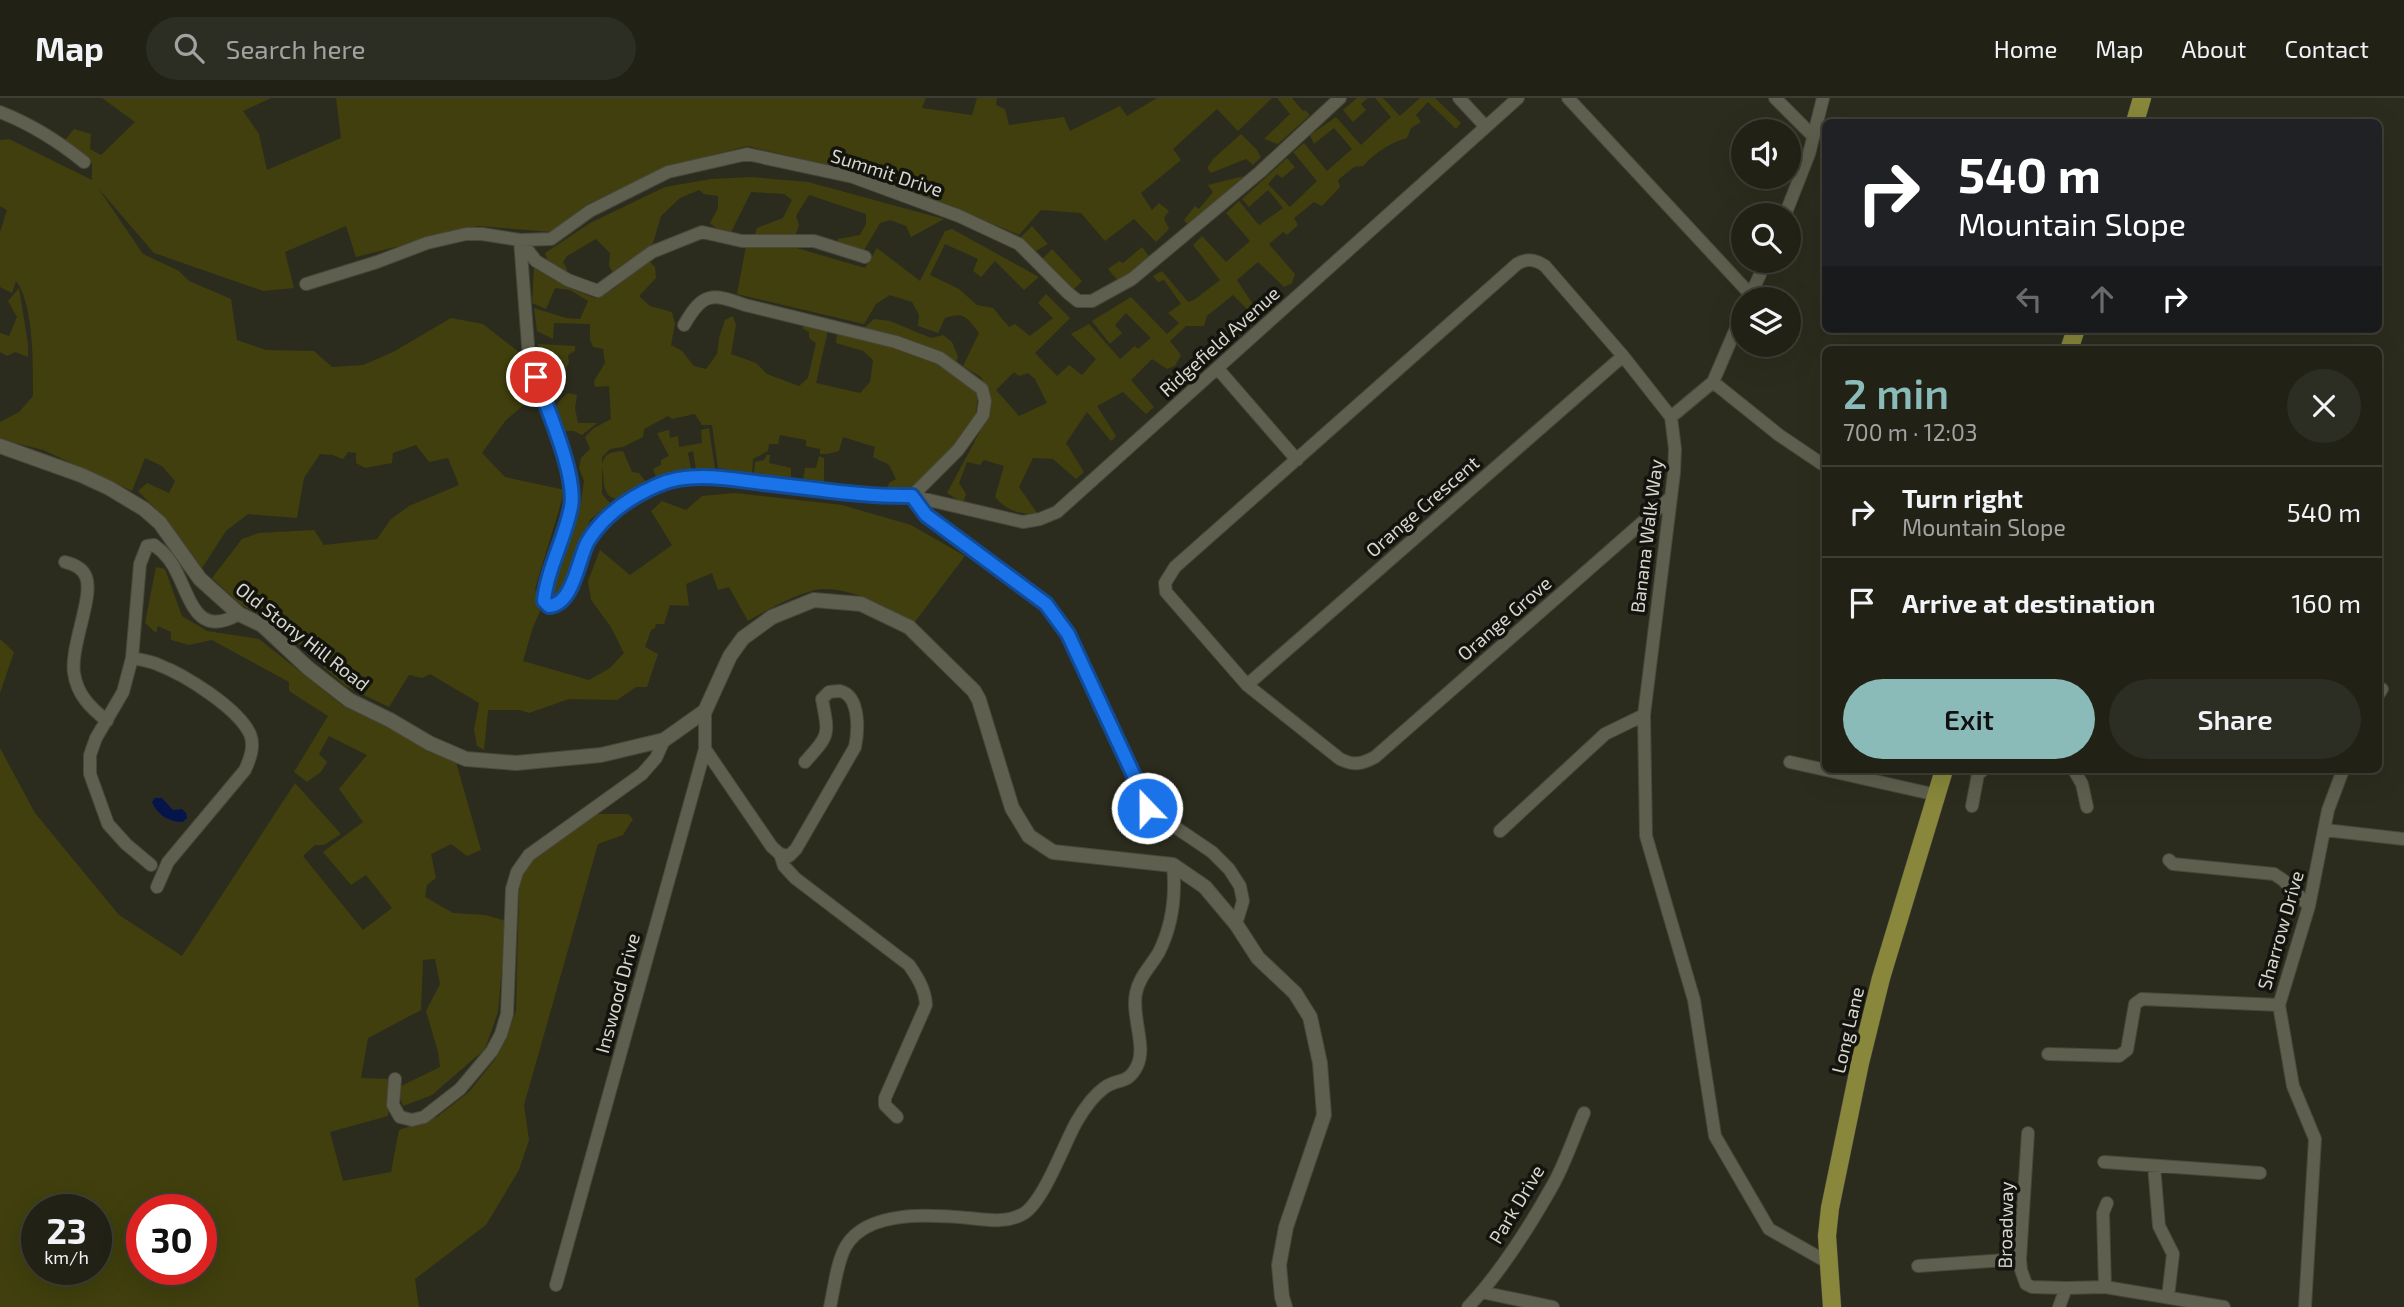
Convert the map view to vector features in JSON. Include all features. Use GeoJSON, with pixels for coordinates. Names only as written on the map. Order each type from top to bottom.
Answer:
{"type":"FeatureCollection","features":[{"type":"Feature","properties":{"kind":"main road"},"geometry":{"type":"LineString","coordinates":[[2136,119],[2142,98]]}},
{"type":"Feature","properties":{"kind":"main road","name":"Long Lane"},"geometry":{"type":"LineString","coordinates":[[1832,1307],[1827,1236],[1830,1208],[1860,1063],[1881,978],[1943,773]]}},
{"type":"Feature","properties":{"kind":"street","name":"Summit Drive"},"geometry":{"type":"LineString","coordinates":[[306,284],[427,243],[466,234],[520,240],[551,239],[590,211],[668,172],[747,154],[853,177],[959,216],[1019,244],[1078,301],[1092,300],[1132,279],[1260,172],[1340,98]]}},
{"type":"Feature","properties":{"kind":"street"},"geometry":{"type":"LineString","coordinates":[[1459,98],[1485,126]]}},
{"type":"Feature","properties":{"kind":"street","name":"Ridgefield Avenue"},"geometry":{"type":"LineString","coordinates":[[520,240],[530,358],[566,465],[572,492],[560,547],[545,592],[544,601],[549,606],[563,599],[571,588],[587,542],[607,515],[660,484],[700,476],[881,496],[912,496],[1023,522],[1056,512],[1518,98]]}},
{"type":"Feature","properties":{"kind":"street"},"geometry":{"type":"LineString","coordinates":[[1569,98],[1741,287]]}},
{"type":"Feature","properties":{"kind":"street"},"geometry":{"type":"LineString","coordinates":[[1775,98],[1813,136]]}},
{"type":"Feature","properties":{"kind":"street"},"geometry":{"type":"LineString","coordinates":[[1790,203],[1809,154],[1823,98]]}},
{"type":"Feature","properties":{"kind":"street"},"geometry":{"type":"LineString","coordinates":[[0,112],[64,145],[84,162]]}},
{"type":"Feature","properties":{"kind":"street"},"geometry":{"type":"LineString","coordinates":[[520,240],[536,261],[568,280],[598,291],[652,253],[702,232],[742,241],[814,241],[865,257]]}},
{"type":"Feature","properties":{"kind":"street"},"geometry":{"type":"LineString","coordinates":[[1247,685],[1166,592],[1166,583],[1175,567],[1517,264],[1532,260],[1545,266],[1623,356],[1671,417],[1713,382],[1731,340]]}},
{"type":"Feature","properties":{"kind":"street"},"geometry":{"type":"LineString","coordinates":[[684,325],[695,306],[702,300],[724,298],[896,342],[940,358],[982,388],[985,401],[983,415],[958,450],[912,496],[926,515],[1046,604],[1068,634],[1147,808],[1212,852],[1229,869],[1240,886],[1243,901],[1236,924]]}},
{"type":"Feature","properties":{"kind":"street","name":"Orange Crescent"},"geometry":{"type":"LineString","coordinates":[[1247,685],[1623,356]]}},
{"type":"Feature","properties":{"kind":"street"},"geometry":{"type":"LineString","coordinates":[[1217,369],[1297,460]]}},
{"type":"Feature","properties":{"kind":"street"},"geometry":{"type":"LineString","coordinates":[[1713,382],[1779,435],[1822,464]]}},
{"type":"Feature","properties":{"kind":"street","name":"Banana Walk Way"},"geometry":{"type":"LineString","coordinates":[[1671,417],[1675,449],[1644,715],[1646,836],[1694,1000],[1715,1136],[1769,1229],[1829,1263]]}},
{"type":"Feature","properties":{"kind":"street","name":"Old Stony Hill Road"},"geometry":{"type":"LineString","coordinates":[[0,446],[80,475],[109,488],[144,509],[160,523],[200,579],[239,614],[261,625],[308,668],[349,700],[429,743],[466,759],[516,763],[601,755],[664,740],[705,711]]}},
{"type":"Feature","properties":{"kind":"street","name":"Orange Grove"},"geometry":{"type":"LineString","coordinates":[[1247,685],[1340,759],[1349,764],[1362,764],[1375,757],[1670,498]]}},
{"type":"Feature","properties":{"kind":"street"},"geometry":{"type":"LineString","coordinates":[[151,864],[126,844],[108,824],[90,774],[90,755],[96,738],[123,692],[132,659],[140,564],[147,547],[153,545],[168,558],[178,573],[188,601],[198,615],[210,622],[219,622],[239,614]]}},
{"type":"Feature","properties":{"kind":"street"},"geometry":{"type":"LineString","coordinates":[[65,562],[76,565],[86,575],[88,587],[74,656],[74,674],[89,707],[107,721]]}},
{"type":"Feature","properties":{"kind":"street"},"geometry":{"type":"LineString","coordinates":[[705,711],[721,674],[743,638],[772,617],[814,600],[861,604],[909,627],[974,691],[1012,808],[1029,836],[1052,852],[1173,865],[1205,887],[1236,924],[1258,958],[1296,993],[1310,1017],[1320,1063],[1324,1115],[1286,1227],[1279,1265],[1285,1307]]}},
{"type":"Feature","properties":{"kind":"street"},"geometry":{"type":"LineString","coordinates":[[132,659],[157,664],[182,676],[219,700],[250,734],[252,753],[245,770],[168,862],[157,887]]}},
{"type":"Feature","properties":{"kind":"street"},"geometry":{"type":"LineString","coordinates":[[705,749],[772,847],[780,854],[789,856],[796,849],[855,747],[858,733],[855,709],[849,696],[840,691],[829,692],[822,699],[827,726],[825,740],[805,762]]}},
{"type":"Feature","properties":{"kind":"street","name":"Inswood Drive"},"geometry":{"type":"LineString","coordinates":[[556,1284],[705,749],[705,711]]}},
{"type":"Feature","properties":{"kind":"street"},"geometry":{"type":"LineString","coordinates":[[1500,831],[1605,734],[1644,715]]}},
{"type":"Feature","properties":{"kind":"street"},"geometry":{"type":"LineString","coordinates":[[395,1079],[393,1105],[400,1117],[411,1120],[424,1117],[460,1089],[492,1051],[507,1014],[512,889],[517,872],[529,855],[642,774],[656,758],[664,740]]}},
{"type":"Feature","properties":{"kind":"street"},"geometry":{"type":"LineString","coordinates":[[1790,762],[1822,769]]}},
{"type":"Feature","properties":{"kind":"street"},"geometry":{"type":"LineString","coordinates":[[1839,773],[1937,795]]}},
{"type":"Feature","properties":{"kind":"street"},"geometry":{"type":"LineString","coordinates":[[1972,806],[1979,773]]}},
{"type":"Feature","properties":{"kind":"street"},"geometry":{"type":"LineString","coordinates":[[2076,773],[2082,784],[2087,807]]}},
{"type":"Feature","properties":{"kind":"street","name":"Sharrow Drive"},"geometry":{"type":"LineString","coordinates":[[2305,1307],[2315,1139],[2293,1086],[2279,1004],[2309,906],[2328,810],[2342,773]]}},
{"type":"Feature","properties":{"kind":"street"},"geometry":{"type":"LineString","coordinates":[[2325,830],[2404,839]]}},
{"type":"Feature","properties":{"kind":"street"},"geometry":{"type":"LineString","coordinates":[[780,854],[784,866],[795,878],[909,965],[918,977],[926,1005],[885,1098],[885,1105],[897,1117]]}},
{"type":"Feature","properties":{"kind":"street"},"geometry":{"type":"LineString","coordinates":[[2169,860],[2173,864],[2274,874],[2309,906]]}},
{"type":"Feature","properties":{"kind":"street"},"geometry":{"type":"LineString","coordinates":[[830,1307],[845,1246],[856,1234],[871,1225],[894,1218],[926,1214],[1010,1220],[1024,1214],[1036,1200],[1055,1168],[1077,1121],[1089,1104],[1106,1086],[1130,1078],[1139,1064],[1140,1050],[1134,1014],[1136,993],[1141,979],[1164,942],[1171,918],[1176,889],[1173,865]]}},
{"type":"Feature","properties":{"kind":"street"},"geometry":{"type":"LineString","coordinates":[[2049,1054],[2124,1054],[2135,1004],[2142,999],[2279,1004]]}},
{"type":"Feature","properties":{"kind":"street","name":"Park Drive"},"geometry":{"type":"LineString","coordinates":[[1468,1307],[1516,1244],[1555,1181],[1584,1113]]}},
{"type":"Feature","properties":{"kind":"street","name":"Broadway"},"geometry":{"type":"LineString","coordinates":[[2028,1133],[2020,1259],[2026,1284],[2032,1287],[2105,1287],[2224,1307]]}},
{"type":"Feature","properties":{"kind":"street"},"geometry":{"type":"LineString","coordinates":[[2104,1162],[2260,1173]]}},
{"type":"Feature","properties":{"kind":"street"},"geometry":{"type":"LineString","coordinates":[[2154,1166],[2159,1226],[2173,1254],[2176,1301]]}},
{"type":"Feature","properties":{"kind":"street"},"geometry":{"type":"LineString","coordinates":[[2105,1287],[2103,1213],[2107,1203]]}},
{"type":"Feature","properties":{"kind":"street"},"geometry":{"type":"LineString","coordinates":[[1919,1266],[2020,1259]]}},
{"type":"Feature","properties":{"kind":"street"},"geometry":{"type":"LineString","coordinates":[[2059,1307],[2066,1288]]}},
{"type":"Feature","properties":{"kind":"street"},"geometry":{"type":"LineString","coordinates":[[1482,1292],[1553,1307]]}},
{"type":"Feature","properties":{"kind":"shaded area"},"geometry":{"type":"Polygon","coordinates":[[[102,98],[271,98],[243,111],[259,134],[267,170],[341,138],[336,98],[926,98],[922,108],[972,115],[977,98],[997,98],[996,105],[1005,109],[1009,125],[1064,117],[1070,131],[1120,106],[1127,116],[1157,98],[1272,98],[1238,131],[1217,109],[1173,149],[1181,160],[1141,193],[1152,210],[1159,203],[1169,211],[1164,218],[1169,229],[1156,242],[1134,219],[1105,241],[1081,213],[1041,210],[1019,235],[857,172],[747,146],[666,167],[586,205],[551,232],[479,226],[356,257],[346,226],[285,252],[294,288],[263,291],[154,253],[98,188],[143,254],[179,271],[189,281],[231,299],[237,340],[266,350],[314,351],[332,367],[363,365],[393,352],[451,318],[483,324],[520,353],[507,377],[525,404],[506,420],[482,453],[505,477],[565,490],[535,589],[542,607],[523,661],[589,680],[610,668],[624,653],[611,627],[591,600],[588,581],[600,550],[630,575],[672,545],[651,511],[662,501],[686,510],[702,496],[735,493],[842,505],[911,525],[965,556],[914,623],[859,596],[823,589],[796,596],[748,621],[729,587],[718,590],[712,573],[686,584],[689,606],[670,605],[664,624],[656,624],[651,630],[645,647],[658,654],[647,687],[636,687],[617,700],[569,699],[529,713],[520,710],[488,710],[484,750],[477,746],[474,730],[479,703],[430,674],[422,678],[409,675],[389,707],[345,686],[273,621],[241,605],[212,578],[242,539],[259,533],[314,530],[324,545],[377,539],[391,519],[409,506],[459,485],[448,458],[429,462],[416,445],[393,453],[392,463],[365,468],[356,463],[356,453],[348,452],[343,459],[320,454],[304,478],[297,518],[248,514],[226,531],[202,568],[168,521],[138,491],[147,483],[169,493],[175,481],[162,466],[145,458],[132,491],[43,450],[0,439],[0,422],[19,412],[33,396],[33,384],[29,320],[22,291],[16,281],[12,293],[0,287],[0,232],[7,210],[0,206],[0,140],[9,139],[92,180],[92,164],[65,140],[74,129],[91,134],[90,149],[101,155],[135,122],[102,98]]]}},
{"type":"Feature","properties":{"kind":"shaded area"},"geometry":{"type":"Polygon","coordinates":[[[1277,98],[1292,98],[1310,115],[1278,144],[1264,139],[1290,114],[1277,98]]]}},
{"type":"Feature","properties":{"kind":"shaded area"},"geometry":{"type":"Polygon","coordinates":[[[1357,98],[1368,98],[1361,104],[1366,110],[1353,122],[1343,110],[1357,98]]]}},
{"type":"Feature","properties":{"kind":"shaded area"},"geometry":{"type":"Polygon","coordinates":[[[1375,98],[1383,98],[1400,116],[1420,98],[1435,98],[1461,123],[1456,129],[1428,102],[1416,115],[1421,122],[1411,128],[1407,138],[1383,149],[1363,166],[1354,167],[1338,180],[1340,187],[1322,206],[1314,202],[1294,218],[1298,225],[1287,235],[1283,232],[1269,244],[1295,274],[1292,283],[1284,287],[1258,262],[1237,280],[1258,312],[1251,313],[1233,295],[1207,316],[1204,326],[1186,326],[1170,341],[1181,355],[1175,366],[1167,369],[1152,359],[1131,380],[1154,407],[1146,414],[1123,392],[1097,406],[1116,436],[1111,441],[1087,412],[1066,443],[1084,472],[1076,479],[1053,459],[1033,458],[1019,487],[1037,513],[1008,508],[995,497],[1004,466],[984,460],[980,465],[967,462],[959,483],[966,494],[963,503],[947,493],[990,413],[990,396],[981,377],[963,366],[979,333],[965,317],[957,315],[945,318],[938,333],[918,326],[919,315],[912,302],[890,295],[876,304],[864,324],[737,294],[746,246],[783,244],[865,268],[877,248],[920,281],[945,231],[952,229],[1039,277],[1024,290],[995,261],[981,277],[973,271],[978,259],[945,244],[930,275],[959,289],[977,305],[993,308],[1009,327],[1015,324],[1030,336],[1053,318],[1038,303],[1046,294],[1070,318],[1035,353],[1057,376],[1069,365],[1082,375],[1096,359],[1071,334],[1089,324],[1120,359],[1135,346],[1138,349],[1151,338],[1126,313],[1115,325],[1122,333],[1110,344],[1092,321],[1131,297],[1167,334],[1179,323],[1168,313],[1181,304],[1164,280],[1158,282],[1153,276],[1162,271],[1188,302],[1194,300],[1220,280],[1193,245],[1202,236],[1226,262],[1250,241],[1226,213],[1239,201],[1259,225],[1283,208],[1268,190],[1249,207],[1242,199],[1287,158],[1295,167],[1282,178],[1277,174],[1268,184],[1290,207],[1317,181],[1293,152],[1304,143],[1327,171],[1352,149],[1334,128],[1314,144],[1310,135],[1336,117],[1361,145],[1391,117],[1375,98]],[[1014,372],[996,390],[1019,416],[1047,403],[1035,379],[1028,373],[1019,376],[1014,372]]]}},
{"type":"Feature","properties":{"kind":"shaded area"},"geometry":{"type":"Polygon","coordinates":[[[1241,134],[1261,157],[1253,165],[1246,159],[1211,173],[1207,168],[1213,159],[1241,134]]]}},
{"type":"Feature","properties":{"kind":"shaded area"},"geometry":{"type":"Polygon","coordinates":[[[1244,176],[1189,226],[1184,220],[1195,206],[1199,209],[1213,192],[1208,185],[1244,176]]]}},
{"type":"Feature","properties":{"kind":"shaded area"},"geometry":{"type":"Polygon","coordinates":[[[752,177],[808,182],[944,219],[911,237],[906,226],[890,220],[880,223],[863,252],[837,244],[838,239],[860,235],[866,224],[866,214],[809,195],[796,216],[799,225],[795,237],[754,237],[757,228],[783,218],[792,200],[784,194],[751,192],[731,232],[716,228],[710,223],[718,208],[718,196],[704,194],[699,190],[680,198],[661,216],[653,243],[614,274],[609,266],[610,253],[596,239],[567,256],[563,262],[567,269],[566,274],[549,265],[545,253],[590,223],[665,187],[711,179],[752,177]]]}},
{"type":"Feature","properties":{"kind":"shaded area"},"geometry":{"type":"Polygon","coordinates":[[[1032,226],[1048,244],[1034,252],[1019,239],[1032,226]]]}},
{"type":"Feature","properties":{"kind":"shaded area"},"geometry":{"type":"Polygon","coordinates":[[[1142,247],[1151,259],[1120,283],[1108,269],[1119,261],[1123,263],[1142,247]]]}},
{"type":"Feature","properties":{"kind":"shaded area"},"geometry":{"type":"Polygon","coordinates":[[[1052,249],[1082,281],[1070,293],[1040,261],[1052,249]]]}},
{"type":"Feature","properties":{"kind":"shaded area"},"geometry":{"type":"Polygon","coordinates":[[[649,261],[655,267],[656,278],[639,296],[650,306],[672,312],[675,324],[671,345],[682,351],[694,366],[706,369],[717,354],[725,320],[733,316],[736,325],[731,354],[756,363],[767,374],[799,386],[808,378],[816,343],[809,338],[809,332],[802,328],[808,324],[828,330],[816,383],[860,393],[870,382],[873,360],[863,351],[836,343],[837,331],[937,361],[978,390],[976,415],[951,454],[914,488],[904,491],[887,489],[889,483],[896,479],[888,464],[873,457],[875,447],[843,437],[839,451],[820,454],[820,449],[806,446],[806,440],[780,435],[778,444],[769,444],[768,451],[753,459],[752,474],[718,468],[712,425],[702,425],[695,414],[672,419],[668,416],[644,429],[643,437],[623,447],[610,449],[602,457],[602,464],[609,454],[623,451],[632,472],[639,473],[646,482],[625,492],[618,499],[613,498],[606,492],[602,467],[602,494],[610,503],[590,520],[564,589],[556,596],[551,591],[581,502],[584,481],[579,468],[581,458],[590,449],[585,437],[594,428],[611,419],[609,386],[595,387],[594,381],[605,363],[603,349],[593,347],[590,340],[590,324],[554,323],[553,339],[537,331],[534,308],[566,318],[580,319],[588,301],[570,290],[555,288],[546,309],[532,303],[534,268],[565,286],[595,298],[612,290],[649,261]]]}},
{"type":"Feature","properties":{"kind":"shaded area"},"geometry":{"type":"Polygon","coordinates":[[[19,288],[28,357],[15,352],[7,356],[0,352],[0,333],[9,336],[17,317],[8,301],[19,288]]]}},
{"type":"Feature","properties":{"kind":"shaded area"},"geometry":{"type":"Polygon","coordinates":[[[874,319],[890,321],[931,338],[943,335],[952,342],[958,357],[956,363],[862,330],[874,319]]]}},
{"type":"Feature","properties":{"kind":"shaded area"},"geometry":{"type":"Polygon","coordinates":[[[538,344],[575,346],[575,351],[568,355],[569,363],[561,377],[545,379],[540,366],[538,344]]]}},
{"type":"Feature","properties":{"kind":"shaded area"},"geometry":{"type":"Polygon","coordinates":[[[568,393],[577,395],[575,408],[578,423],[597,423],[582,435],[566,431],[556,415],[556,407],[568,393]]]}},
{"type":"Feature","properties":{"kind":"shaded area"},"geometry":{"type":"Polygon","coordinates":[[[709,428],[715,469],[696,470],[693,451],[688,453],[691,469],[656,477],[653,469],[669,456],[657,433],[669,430],[670,438],[678,436],[679,447],[702,443],[701,430],[709,428]]]}},
{"type":"Feature","properties":{"kind":"shaded area"},"geometry":{"type":"Polygon","coordinates":[[[770,455],[769,463],[791,468],[791,479],[754,473],[755,462],[764,460],[770,455]]]}},
{"type":"Feature","properties":{"kind":"shaded area"},"geometry":{"type":"Polygon","coordinates":[[[819,456],[824,458],[824,481],[827,484],[803,481],[805,468],[816,468],[819,456]]]}},
{"type":"Feature","properties":{"kind":"shaded area"},"geometry":{"type":"Polygon","coordinates":[[[156,567],[165,569],[182,616],[207,631],[259,639],[342,705],[456,762],[481,850],[467,856],[451,844],[431,854],[436,878],[427,885],[425,897],[453,913],[485,915],[506,921],[498,1012],[485,1049],[432,1095],[403,1106],[401,1086],[440,1067],[426,1011],[440,984],[435,959],[423,960],[421,1010],[368,1038],[361,1078],[391,1079],[388,1116],[330,1132],[343,1181],[391,1172],[399,1130],[437,1117],[469,1092],[496,1058],[516,1010],[519,891],[522,872],[533,857],[595,814],[628,814],[633,819],[623,835],[598,844],[524,1105],[529,1140],[519,1170],[486,1225],[415,1279],[419,1307],[0,1307],[0,748],[35,813],[119,915],[182,956],[295,783],[341,834],[324,845],[315,845],[303,856],[363,930],[392,908],[366,875],[351,885],[323,852],[363,822],[339,789],[367,755],[329,736],[319,754],[327,762],[321,772],[307,782],[294,772],[328,716],[289,691],[289,682],[212,640],[189,645],[171,640],[171,632],[158,626],[156,633],[145,623],[156,567]]]}},
{"type":"Feature","properties":{"kind":"shaded area"},"geometry":{"type":"Polygon","coordinates":[[[0,639],[14,652],[0,693],[0,639]]]}},
{"type":"Feature","properties":{"kind":"shaded area"},"geometry":{"type":"Polygon","coordinates":[[[155,798],[162,798],[173,810],[182,809],[187,818],[183,822],[164,817],[154,807],[152,802],[155,798]]]}},
{"type":"Feature","properties":{"kind":"route"},"geometry":{"type":"LineString","coordinates":[[536,377],[566,465],[572,492],[560,547],[545,592],[544,601],[549,606],[563,599],[571,588],[587,542],[607,515],[660,484],[700,476],[881,496],[912,496],[926,515],[1046,604],[1068,634],[1147,808]]}}]}
